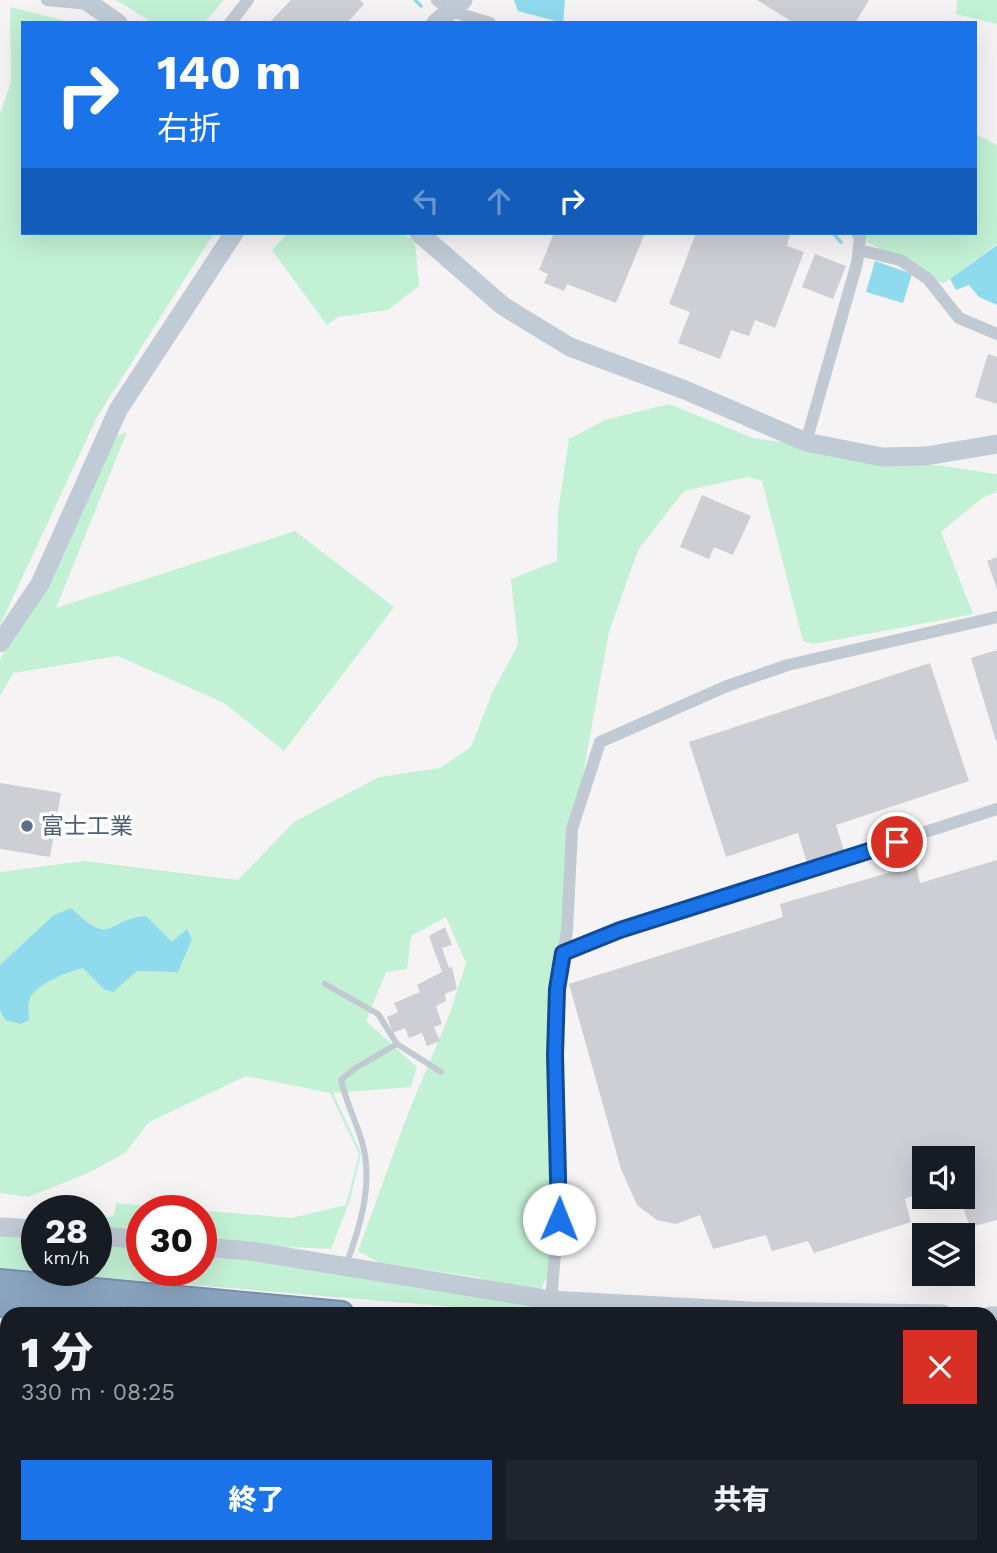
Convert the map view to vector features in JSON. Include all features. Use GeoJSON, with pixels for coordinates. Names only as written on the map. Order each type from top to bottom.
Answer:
{"type":"FeatureCollection","features":[{"type":"Feature","properties":{"kind":"highway"},"geometry":{"type":"LineString","coordinates":[[0,1282],[266,1307]]}},
{"type":"Feature","properties":{"kind":"highway"},"geometry":{"type":"LineString","coordinates":[[0,1304],[35,1307]]}},
{"type":"Feature","properties":{"kind":"street"},"geometry":{"type":"LineString","coordinates":[[47,0],[87,2],[115,21]]}},
{"type":"Feature","properties":{"kind":"street"},"geometry":{"type":"LineString","coordinates":[[232,21],[248,0]]}},
{"type":"Feature","properties":{"kind":"street"},"geometry":{"type":"LineString","coordinates":[[447,8],[484,21]]}},
{"type":"Feature","properties":{"kind":"street"},"geometry":{"type":"LineString","coordinates":[[0,643],[40,584],[118,410],[233,235]]}},
{"type":"Feature","properties":{"kind":"street"},"geometry":{"type":"LineString","coordinates":[[421,235],[503,306],[570,346],[685,390],[806,442],[882,457],[926,456],[997,444]]}},
{"type":"Feature","properties":{"kind":"street"},"geometry":{"type":"LineString","coordinates":[[806,442],[859,250],[858,235]]}},
{"type":"Feature","properties":{"kind":"street"},"geometry":{"type":"LineString","coordinates":[[859,250],[900,260],[928,279],[959,318],[997,334]]}},
{"type":"Feature","properties":{"kind":"street"},"geometry":{"type":"LineString","coordinates":[[551,1300],[560,1196],[555,1055],[557,989],[563,953],[572,829],[600,742],[727,686],[788,665],[997,617]]}},
{"type":"Feature","properties":{"kind":"street"},"geometry":{"type":"LineString","coordinates":[[563,953],[620,930],[997,809]]}},
{"type":"Feature","properties":{"kind":"street"},"geometry":{"type":"LineString","coordinates":[[0,1227],[21,1228]]}},
{"type":"Feature","properties":{"kind":"street"},"geometry":{"type":"LineString","coordinates":[[217,1248],[250,1251],[551,1300],[658,1307]]}},
{"type":"Feature","properties":{"kind":"lane"},"geometry":{"type":"LineString","coordinates":[[325,984],[378,1014],[397,1044],[441,1072]]}},
{"type":"Feature","properties":{"kind":"lane"},"geometry":{"type":"LineString","coordinates":[[345,1266],[361,1226],[366,1178],[363,1143],[348,1111],[341,1080],[354,1069],[397,1044]]}},
{"type":"Feature","properties":{"kind":"green space"},"geometry":{"type":"Polygon","coordinates":[[[116,0],[224,0],[206,21],[150,21],[116,0]]]}},
{"type":"Feature","properties":{"kind":"green space"},"geometry":{"type":"Polygon","coordinates":[[[957,0],[997,0],[997,24],[956,14],[957,0]]]}},
{"type":"Feature","properties":{"kind":"green space"},"geometry":{"type":"Polygon","coordinates":[[[10,7],[66,21],[21,21],[21,235],[213,235],[97,417],[0,625],[0,114],[11,82],[10,7]]]}},
{"type":"Feature","properties":{"kind":"green space"},"geometry":{"type":"Polygon","coordinates":[[[977,135],[997,145],[997,244],[943,284],[857,235],[977,235],[977,135]]]}},
{"type":"Feature","properties":{"kind":"green space"},"geometry":{"type":"Polygon","coordinates":[[[286,235],[404,235],[415,241],[419,286],[388,310],[338,317],[327,325],[272,250],[286,235]]]}},
{"type":"Feature","properties":{"kind":"green space"},"geometry":{"type":"Polygon","coordinates":[[[669,404],[753,438],[997,474],[997,492],[982,498],[941,532],[973,614],[814,644],[803,641],[762,481],[747,477],[684,491],[638,550],[609,632],[570,846],[563,953],[555,1261],[538,1295],[671,1307],[455,1307],[204,1286],[217,1286],[217,1249],[520,1292],[478,1277],[380,1263],[358,1251],[407,1116],[450,1013],[466,963],[446,917],[411,936],[407,969],[386,972],[366,1021],[417,1067],[411,1087],[333,1093],[361,1153],[350,1200],[331,1249],[217,1244],[217,1212],[292,1218],[346,1205],[359,1154],[330,1093],[246,1076],[149,1122],[125,1153],[88,1173],[33,1195],[0,1193],[0,872],[85,861],[238,880],[294,822],[379,777],[440,768],[471,747],[493,691],[518,645],[511,579],[557,561],[558,512],[569,439],[605,420],[669,404]]]}},
{"type":"Feature","properties":{"kind":"green space"},"geometry":{"type":"Polygon","coordinates":[[[127,432],[56,608],[295,531],[394,607],[284,751],[224,703],[118,656],[13,673],[0,696],[0,660],[116,436],[127,432]]]}},
{"type":"Feature","properties":{"kind":"green space"},"geometry":{"type":"Polygon","coordinates":[[[116,1203],[126,1204],[126,1280],[112,1278],[112,1216],[116,1203]]]}},
{"type":"Feature","properties":{"kind":"green space"},"geometry":{"type":"Polygon","coordinates":[[[0,1228],[21,1230],[21,1271],[0,1269],[0,1228]]]}},
{"type":"Feature","properties":{"kind":"water"},"geometry":{"type":"Polygon","coordinates":[[[514,0],[565,0],[563,21],[518,11],[514,0]]]}},
{"type":"Feature","properties":{"kind":"water"},"geometry":{"type":"Polygon","coordinates":[[[997,245],[997,305],[979,297],[969,285],[956,290],[950,279],[997,245]]]}},
{"type":"Feature","properties":{"kind":"water"},"geometry":{"type":"Polygon","coordinates":[[[875,261],[912,274],[903,303],[866,292],[875,261]]]}},
{"type":"Feature","properties":{"kind":"water"},"geometry":{"type":"Polygon","coordinates":[[[71,908],[95,927],[109,929],[133,918],[146,916],[172,942],[187,929],[192,939],[178,972],[137,971],[113,992],[104,989],[83,968],[69,972],[39,988],[30,998],[29,1020],[21,1024],[5,1020],[0,1010],[0,965],[54,915],[71,908]]]}},
{"type":"Feature","properties":{"kind":"building"},"geometry":{"type":"Polygon","coordinates":[[[291,0],[360,0],[364,4],[349,21],[271,21],[291,0]]]}},
{"type":"Feature","properties":{"kind":"building"},"geometry":{"type":"Polygon","coordinates":[[[757,0],[869,0],[856,21],[791,21],[757,0]]]}},
{"type":"Feature","properties":{"kind":"building"},"geometry":{"type":"Polygon","coordinates":[[[553,235],[644,235],[616,303],[567,284],[564,291],[544,283],[548,274],[539,270],[553,235]]]}},
{"type":"Feature","properties":{"kind":"building"},"geometry":{"type":"Polygon","coordinates":[[[695,235],[790,235],[787,246],[804,252],[775,328],[755,320],[749,336],[731,330],[720,359],[678,343],[690,312],[669,304],[695,235]]]}},
{"type":"Feature","properties":{"kind":"building"},"geometry":{"type":"Polygon","coordinates":[[[815,254],[846,266],[833,299],[802,287],[815,254]]]}},
{"type":"Feature","properties":{"kind":"building"},"geometry":{"type":"Polygon","coordinates":[[[988,354],[997,357],[997,404],[975,397],[988,354]]]}},
{"type":"Feature","properties":{"kind":"building"},"geometry":{"type":"Polygon","coordinates":[[[702,495],[751,516],[733,555],[714,547],[709,559],[680,547],[702,495]]]}},
{"type":"Feature","properties":{"kind":"building"},"geometry":{"type":"Polygon","coordinates":[[[997,557],[997,589],[987,561],[997,557]]]}},
{"type":"Feature","properties":{"kind":"building"},"geometry":{"type":"Polygon","coordinates":[[[997,650],[997,741],[996,741],[971,658],[997,650]]]}},
{"type":"Feature","properties":{"kind":"building"},"geometry":{"type":"Polygon","coordinates":[[[930,663],[969,781],[836,825],[844,851],[807,863],[798,833],[726,857],[689,742],[930,663]]]}},
{"type":"Feature","properties":{"kind":"building"},"geometry":{"type":"Polygon","coordinates":[[[0,783],[61,793],[50,857],[0,849],[0,783]]]}},
{"type":"Feature","properties":{"kind":"building"},"geometry":{"type":"Polygon","coordinates":[[[997,860],[997,1220],[975,1226],[975,1223],[969,1223],[963,1209],[975,1209],[975,1146],[912,1146],[912,1196],[905,1199],[911,1222],[814,1253],[808,1241],[772,1251],[766,1235],[713,1249],[700,1215],[676,1224],[657,1220],[637,1205],[621,1169],[569,984],[783,917],[780,904],[916,865],[920,883],[997,860]]]}},
{"type":"Feature","properties":{"kind":"building"},"geometry":{"type":"Polygon","coordinates":[[[445,927],[452,945],[442,948],[449,968],[452,967],[457,989],[445,994],[446,1001],[436,1006],[442,1024],[434,1027],[440,1041],[427,1046],[422,1033],[409,1038],[405,1028],[393,1033],[387,1017],[398,1012],[394,1003],[420,992],[417,985],[442,972],[429,936],[445,927]]]}},
{"type":"Feature","properties":{"kind":"waterway"},"geometry":{"type":"LineString","coordinates":[[415,0],[421,6]]}},
{"type":"Feature","properties":{"kind":"waterway"},"geometry":{"type":"LineString","coordinates":[[835,235],[841,242]]}},
{"type":"Feature","properties":{"kind":"place","name":"富士工業"},"geometry":{"type":"Point","coordinates":[27,826]}},
{"type":"Feature","properties":{"kind":"route"},"geometry":{"type":"LineString","coordinates":[[559,1219],[555,1055],[557,989],[563,953],[620,930],[897,842]]}}]}
